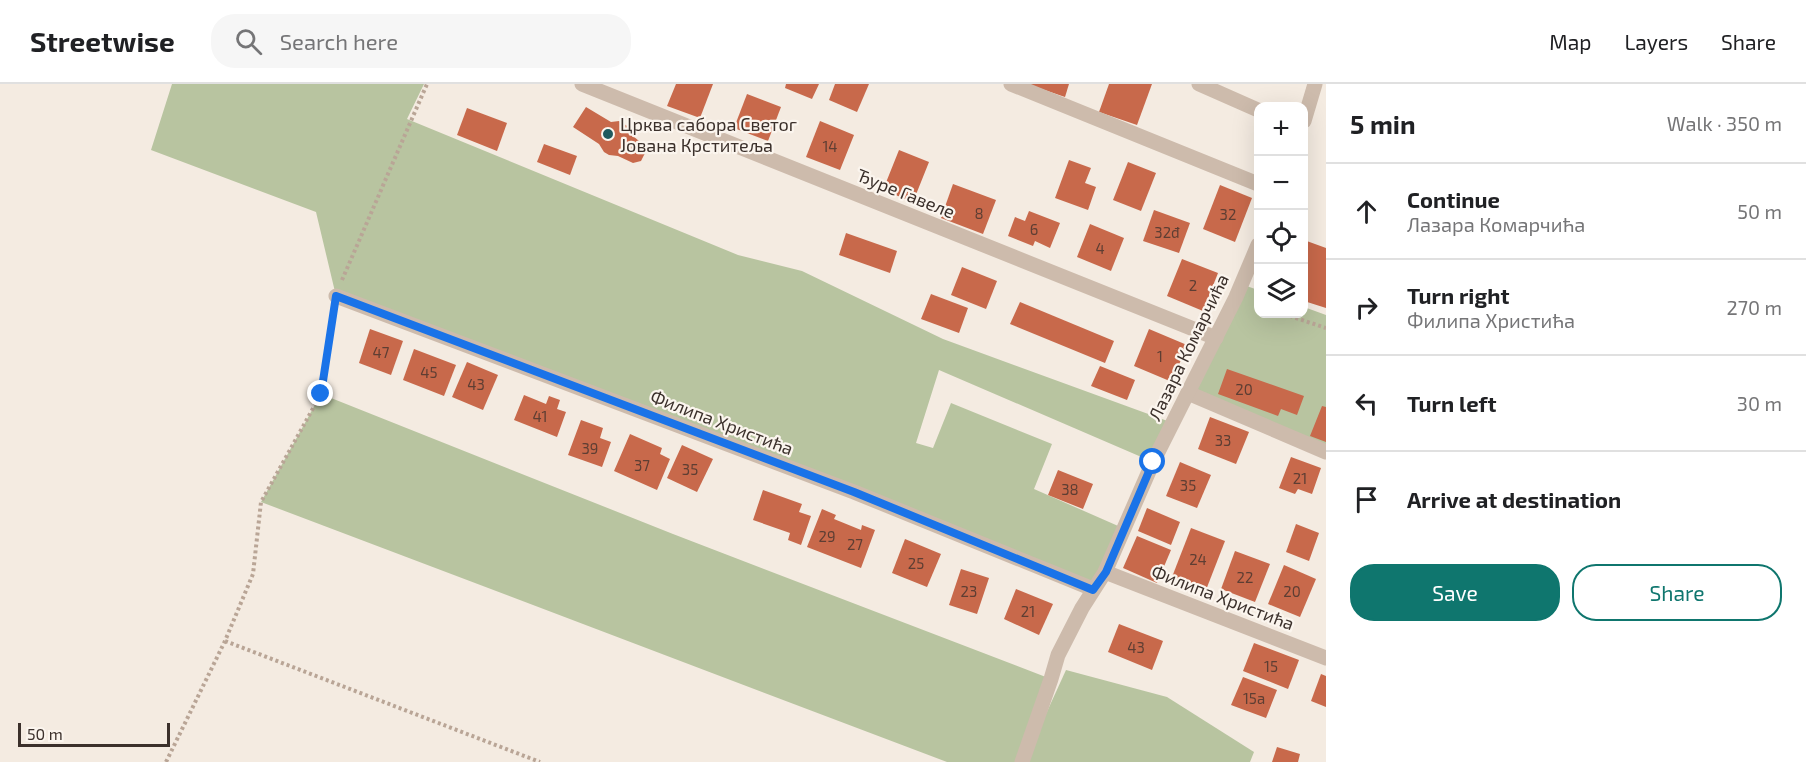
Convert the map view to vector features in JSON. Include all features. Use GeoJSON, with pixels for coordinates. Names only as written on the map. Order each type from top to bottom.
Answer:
{"type":"FeatureCollection","features":[{"type":"Feature","properties":{"kind":"street","name":"Ђуре Гавеле"},"geometry":{"type":"LineString","coordinates":[[582,84],[1216,338]]}},
{"type":"Feature","properties":{"kind":"street"},"geometry":{"type":"LineString","coordinates":[[1011,84],[1254,182]]}},
{"type":"Feature","properties":{"kind":"street"},"geometry":{"type":"LineString","coordinates":[[1199,84],[1254,108]]}},
{"type":"Feature","properties":{"kind":"street"},"geometry":{"type":"LineString","coordinates":[[1308,107],[1315,84]]}},
{"type":"Feature","properties":{"kind":"street"},"geometry":{"type":"LineString","coordinates":[[1310,100],[1326,104]]}},
{"type":"Feature","properties":{"kind":"street","name":"Лазара Комарчића"},"geometry":{"type":"LineString","coordinates":[[1022,762],[1058,655],[1069,630],[1106,572],[1153,462],[1216,338],[1254,254]]}},
{"type":"Feature","properties":{"kind":"street","name":"Филипа Христића"},"geometry":{"type":"LineString","coordinates":[[336,296],[854,492],[1093,590]]}},
{"type":"Feature","properties":{"kind":"street"},"geometry":{"type":"LineString","coordinates":[[1188,393],[1326,452]]}},
{"type":"Feature","properties":{"kind":"street","name":"Филипа Христића"},"geometry":{"type":"LineString","coordinates":[[1106,572],[1326,658]]}},
{"type":"Feature","properties":{"kind":"path"},"geometry":{"type":"LineString","coordinates":[[166,762],[225,640],[253,574],[261,502],[321,394],[336,296],[427,84]]}},
{"type":"Feature","properties":{"kind":"path"},"geometry":{"type":"LineString","coordinates":[[1296,318],[1326,328]]}},
{"type":"Feature","properties":{"kind":"path"},"geometry":{"type":"LineString","coordinates":[[225,640],[540,762]]}},
{"type":"Feature","properties":{"kind":"green space"},"geometry":{"type":"Polygon","coordinates":[[[172,84],[424,84],[407,119],[738,255],[802,271],[943,339],[1173,423],[1153,462],[939,370],[916,443],[933,448],[951,403],[1052,444],[1034,489],[1125,529],[1093,589],[336,296],[316,212],[151,150],[172,84]]]}},
{"type":"Feature","properties":{"kind":"green space"},"geometry":{"type":"Polygon","coordinates":[[[1241,284],[1254,289],[1254,318],[1308,318],[1308,308],[1326,315],[1326,452],[1188,393],[1241,284]]]}},
{"type":"Feature","properties":{"kind":"green space"},"geometry":{"type":"Polygon","coordinates":[[[321,394],[673,534],[1051,679],[1022,762],[947,762],[261,502],[321,394]]]}},
{"type":"Feature","properties":{"kind":"green space"},"geometry":{"type":"Polygon","coordinates":[[[1066,670],[1167,697],[1254,752],[1250,762],[1024,762],[1066,670]]]}},
{"type":"Feature","properties":{"kind":"building"},"geometry":{"type":"Polygon","coordinates":[[[676,84],[713,84],[700,118],[667,106],[676,84]]]}},
{"type":"Feature","properties":{"kind":"building"},"geometry":{"type":"Polygon","coordinates":[[[786,84],[819,84],[812,99],[785,88],[786,84]]]}},
{"type":"Feature","properties":{"kind":"building"},"geometry":{"type":"Polygon","coordinates":[[[835,84],[869,84],[857,112],[829,100],[835,84]]]}},
{"type":"Feature","properties":{"kind":"building"},"geometry":{"type":"Polygon","coordinates":[[[1027,84],[1069,84],[1065,97],[1027,84]]]}},
{"type":"Feature","properties":{"kind":"building"},"geometry":{"type":"Polygon","coordinates":[[[1109,84],[1152,84],[1137,125],[1099,112],[1109,84]]]}},
{"type":"Feature","properties":{"kind":"building"},"geometry":{"type":"Polygon","coordinates":[[[747,94],[781,107],[768,141],[734,128],[747,94]]]}},
{"type":"Feature","properties":{"kind":"building","name":"Црква сабора Светог Јована Крститеља"},"geometry":{"type":"Polygon","coordinates":[[[586,107],[611,122],[619,121],[629,127],[633,136],[645,146],[646,151],[641,161],[633,163],[618,156],[609,155],[599,144],[573,127],[586,107]]]}},
{"type":"Feature","properties":{"kind":"building"},"geometry":{"type":"Polygon","coordinates":[[[467,108],[507,123],[497,151],[457,135],[467,108]]]}},
{"type":"Feature","properties":{"kind":"building"},"geometry":{"type":"Polygon","coordinates":[[[820,121],[854,135],[840,170],[806,157],[820,121]]]}},
{"type":"Feature","properties":{"kind":"building"},"geometry":{"type":"Polygon","coordinates":[[[544,144],[577,156],[570,175],[537,162],[544,144]]]}},
{"type":"Feature","properties":{"kind":"building"},"geometry":{"type":"Polygon","coordinates":[[[899,150],[929,162],[913,202],[883,190],[899,150]]]}},
{"type":"Feature","properties":{"kind":"building"},"geometry":{"type":"Polygon","coordinates":[[[1069,160],[1091,168],[1085,183],[1096,187],[1088,210],[1055,198],[1069,160]]]}},
{"type":"Feature","properties":{"kind":"building"},"geometry":{"type":"Polygon","coordinates":[[[1128,162],[1156,173],[1141,211],[1113,200],[1128,162]]]}},
{"type":"Feature","properties":{"kind":"building"},"geometry":{"type":"Polygon","coordinates":[[[953,184],[996,200],[983,234],[941,218],[953,184]]]}},
{"type":"Feature","properties":{"kind":"building"},"geometry":{"type":"Polygon","coordinates":[[[1220,185],[1252,198],[1235,242],[1203,229],[1220,185]]]}},
{"type":"Feature","properties":{"kind":"building"},"geometry":{"type":"Polygon","coordinates":[[[1154,210],[1190,223],[1179,253],[1143,241],[1154,210]]]}},
{"type":"Feature","properties":{"kind":"building"},"geometry":{"type":"Polygon","coordinates":[[[1029,211],[1060,223],[1050,248],[1035,241],[1033,246],[1008,236],[1015,217],[1025,221],[1029,211]]]}},
{"type":"Feature","properties":{"kind":"building"},"geometry":{"type":"Polygon","coordinates":[[[1090,224],[1124,238],[1111,271],[1077,257],[1090,224]]]}},
{"type":"Feature","properties":{"kind":"building"},"geometry":{"type":"Polygon","coordinates":[[[846,233],[897,251],[890,273],[839,255],[846,233]]]}},
{"type":"Feature","properties":{"kind":"building"},"geometry":{"type":"Polygon","coordinates":[[[1308,241],[1326,248],[1326,308],[1308,302],[1308,241]]]}},
{"type":"Feature","properties":{"kind":"building"},"geometry":{"type":"Polygon","coordinates":[[[1182,259],[1218,273],[1203,311],[1167,296],[1182,259]]]}},
{"type":"Feature","properties":{"kind":"building"},"geometry":{"type":"Polygon","coordinates":[[[962,267],[997,281],[986,309],[951,295],[962,267]]]}},
{"type":"Feature","properties":{"kind":"building"},"geometry":{"type":"Polygon","coordinates":[[[931,294],[968,308],[959,333],[921,319],[931,294]]]}},
{"type":"Feature","properties":{"kind":"building"},"geometry":{"type":"Polygon","coordinates":[[[1020,302],[1114,341],[1105,363],[1010,324],[1020,302]]]}},
{"type":"Feature","properties":{"kind":"building"},"geometry":{"type":"Polygon","coordinates":[[[370,329],[403,341],[391,375],[359,363],[370,329]]]}},
{"type":"Feature","properties":{"kind":"building"},"geometry":{"type":"Polygon","coordinates":[[[1149,329],[1187,345],[1172,382],[1134,366],[1149,329]]]}},
{"type":"Feature","properties":{"kind":"building"},"geometry":{"type":"Polygon","coordinates":[[[414,349],[456,365],[444,396],[403,380],[414,349]]]}},
{"type":"Feature","properties":{"kind":"building"},"geometry":{"type":"Polygon","coordinates":[[[467,362],[498,375],[483,410],[452,397],[467,362]]]}},
{"type":"Feature","properties":{"kind":"building"},"geometry":{"type":"Polygon","coordinates":[[[1100,366],[1135,380],[1127,400],[1091,386],[1100,366]]]}},
{"type":"Feature","properties":{"kind":"building"},"geometry":{"type":"Polygon","coordinates":[[[1227,369],[1304,396],[1297,415],[1281,409],[1278,416],[1218,394],[1227,369]]]}},
{"type":"Feature","properties":{"kind":"building"},"geometry":{"type":"Polygon","coordinates":[[[524,395],[546,404],[549,396],[560,400],[557,409],[566,412],[557,437],[514,420],[524,395]]]}},
{"type":"Feature","properties":{"kind":"building"},"geometry":{"type":"Polygon","coordinates":[[[1322,406],[1326,407],[1326,442],[1310,436],[1322,406]]]}},
{"type":"Feature","properties":{"kind":"building"},"geometry":{"type":"Polygon","coordinates":[[[1210,417],[1249,432],[1236,464],[1198,449],[1210,417]]]}},
{"type":"Feature","properties":{"kind":"building"},"geometry":{"type":"Polygon","coordinates":[[[581,420],[603,428],[600,438],[611,442],[602,467],[568,455],[581,420]]]}},
{"type":"Feature","properties":{"kind":"building"},"geometry":{"type":"Polygon","coordinates":[[[630,434],[662,448],[660,454],[670,459],[657,490],[614,471],[630,434]]]}},
{"type":"Feature","properties":{"kind":"building"},"geometry":{"type":"Polygon","coordinates":[[[682,445],[713,459],[697,492],[667,478],[682,445]]]}},
{"type":"Feature","properties":{"kind":"building"},"geometry":{"type":"Polygon","coordinates":[[[1291,457],[1321,468],[1312,494],[1298,489],[1295,494],[1279,488],[1291,457]]]}},
{"type":"Feature","properties":{"kind":"building"},"geometry":{"type":"Polygon","coordinates":[[[1180,462],[1211,475],[1197,508],[1166,496],[1180,462]]]}},
{"type":"Feature","properties":{"kind":"building"},"geometry":{"type":"Polygon","coordinates":[[[1058,470],[1093,484],[1083,509],[1048,495],[1058,470]]]}},
{"type":"Feature","properties":{"kind":"building"},"geometry":{"type":"Polygon","coordinates":[[[763,490],[802,504],[799,512],[811,516],[801,545],[788,540],[790,533],[753,520],[763,490]]]}},
{"type":"Feature","properties":{"kind":"building"},"geometry":{"type":"Polygon","coordinates":[[[1147,508],[1180,522],[1171,545],[1138,531],[1147,508]]]}},
{"type":"Feature","properties":{"kind":"building"},"geometry":{"type":"Polygon","coordinates":[[[822,509],[836,515],[834,519],[861,530],[862,525],[875,530],[861,568],[807,547],[822,509]]]}},
{"type":"Feature","properties":{"kind":"building"},"geometry":{"type":"Polygon","coordinates":[[[1296,524],[1319,533],[1309,561],[1286,552],[1296,524]]]}},
{"type":"Feature","properties":{"kind":"building"},"geometry":{"type":"Polygon","coordinates":[[[1191,528],[1225,541],[1206,590],[1172,577],[1191,528]]]}},
{"type":"Feature","properties":{"kind":"building"},"geometry":{"type":"Polygon","coordinates":[[[1137,536],[1171,550],[1157,583],[1123,568],[1137,536]]]}},
{"type":"Feature","properties":{"kind":"building"},"geometry":{"type":"Polygon","coordinates":[[[905,539],[941,554],[927,587],[892,573],[905,539]]]}},
{"type":"Feature","properties":{"kind":"building"},"geometry":{"type":"Polygon","coordinates":[[[1235,551],[1270,564],[1255,602],[1221,589],[1235,551]]]}},
{"type":"Feature","properties":{"kind":"building"},"geometry":{"type":"Polygon","coordinates":[[[1284,565],[1316,579],[1300,617],[1268,604],[1284,565]]]}},
{"type":"Feature","properties":{"kind":"building"},"geometry":{"type":"Polygon","coordinates":[[[961,569],[989,578],[977,614],[949,605],[961,569]]]}},
{"type":"Feature","properties":{"kind":"building"},"geometry":{"type":"Polygon","coordinates":[[[1016,589],[1053,604],[1039,635],[1004,619],[1016,589]]]}},
{"type":"Feature","properties":{"kind":"building"},"geometry":{"type":"Polygon","coordinates":[[[1119,624],[1163,641],[1152,670],[1108,652],[1119,624]]]}},
{"type":"Feature","properties":{"kind":"building"},"geometry":{"type":"Polygon","coordinates":[[[1254,643],[1299,660],[1288,689],[1243,671],[1254,643]]]}},
{"type":"Feature","properties":{"kind":"building"},"geometry":{"type":"Polygon","coordinates":[[[1321,674],[1326,676],[1326,707],[1311,701],[1321,674]]]}},
{"type":"Feature","properties":{"kind":"building"},"geometry":{"type":"Polygon","coordinates":[[[1243,677],[1277,690],[1266,718],[1231,705],[1243,677]]]}},
{"type":"Feature","properties":{"kind":"building"},"geometry":{"type":"Polygon","coordinates":[[[1277,747],[1300,754],[1298,762],[1272,762],[1277,747]]]}},
{"type":"Feature","properties":{"kind":"place","name":"Црква сабора Светог Јована Крститеља"},"geometry":{"type":"Point","coordinates":[608,134]}},
{"type":"Feature","properties":{"kind":"route"},"geometry":{"type":"LineString","coordinates":[[321,394],[336,296],[854,492],[1093,590],[1106,572],[1153,462]]}}]}
